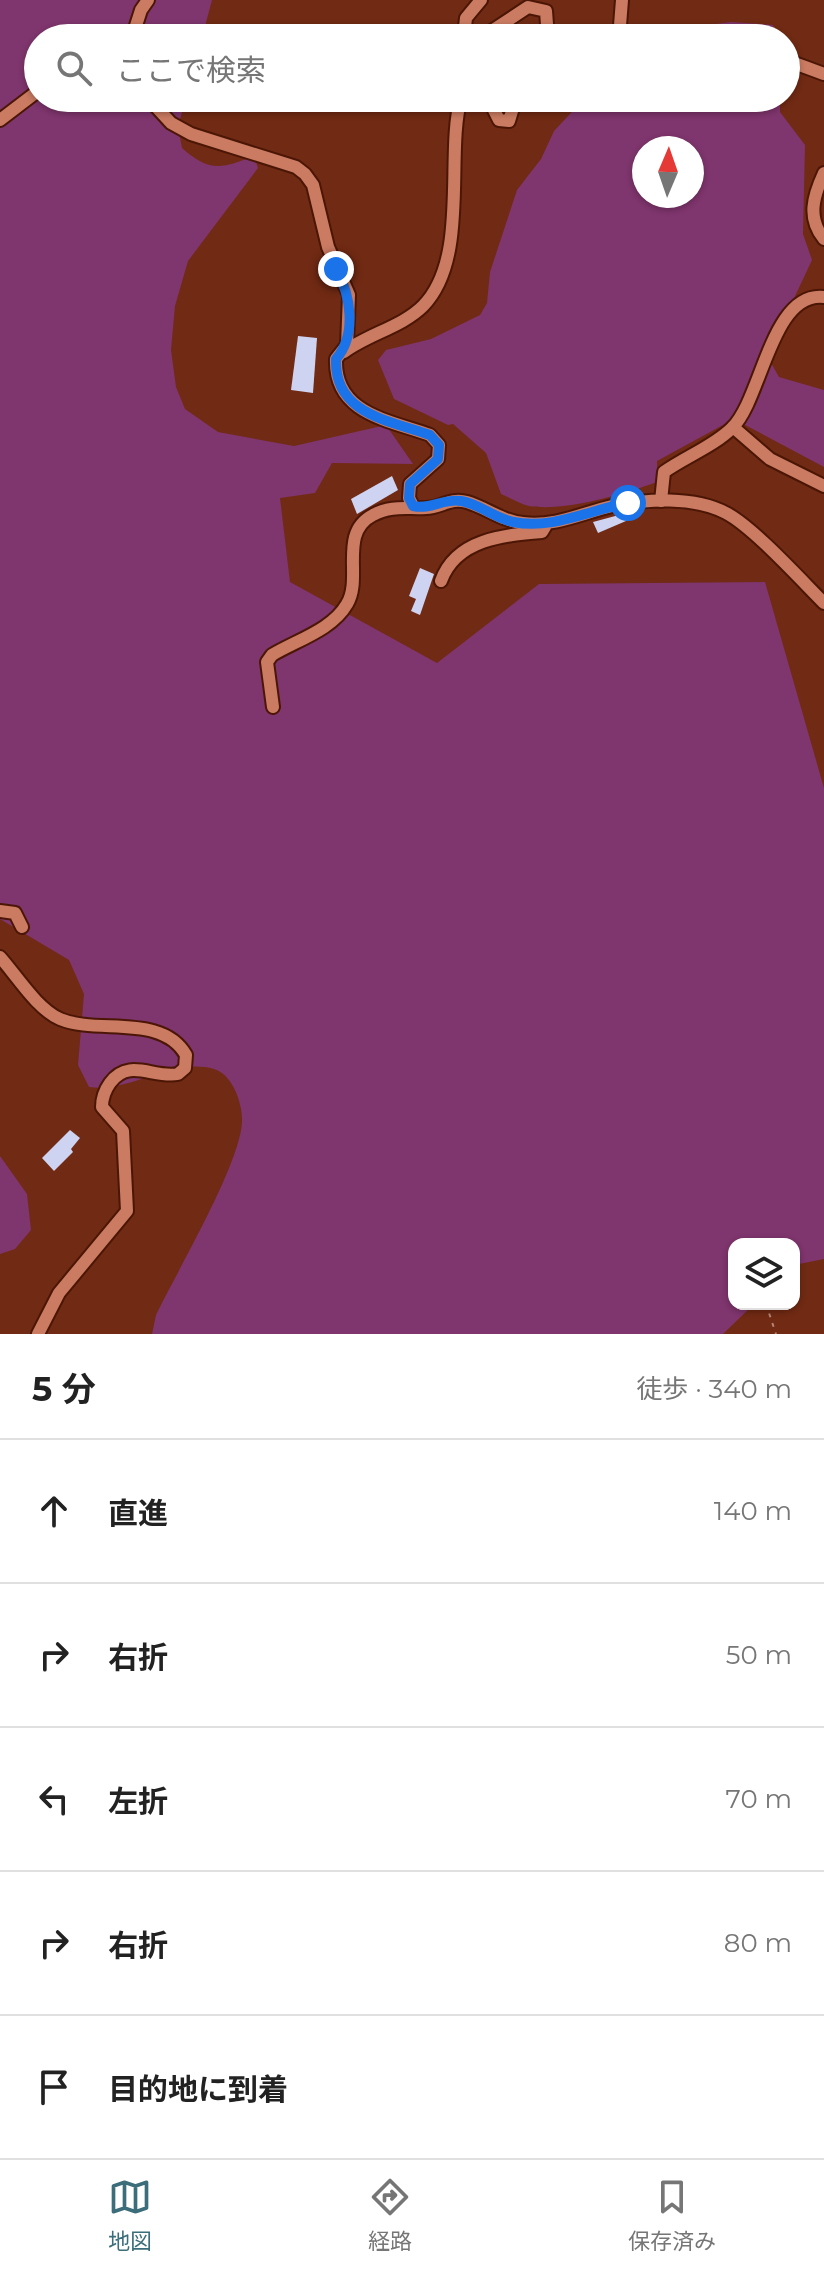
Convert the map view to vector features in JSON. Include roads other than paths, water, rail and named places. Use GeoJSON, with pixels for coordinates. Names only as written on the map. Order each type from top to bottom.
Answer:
{"type":"FeatureCollection","features":[{"type":"Feature","properties":{"kind":"street"},"geometry":{"type":"LineString","coordinates":[[136,24],[148,0]]}},
{"type":"Feature","properties":{"kind":"street"},"geometry":{"type":"LineString","coordinates":[[465,24],[466,18],[481,0]]}},
{"type":"Feature","properties":{"kind":"street"},"geometry":{"type":"LineString","coordinates":[[622,0],[622,24]]}},
{"type":"Feature","properties":{"kind":"street"},"geometry":{"type":"LineString","coordinates":[[501,24],[528,7],[546,11],[547,24]]}},
{"type":"Feature","properties":{"kind":"street"},"geometry":{"type":"LineString","coordinates":[[800,65],[824,74]]}},
{"type":"Feature","properties":{"kind":"street"},"geometry":{"type":"LineString","coordinates":[[0,120],[24,102]]}},
{"type":"Feature","properties":{"kind":"street"},"geometry":{"type":"LineString","coordinates":[[161,112],[171,123],[191,134],[296,167],[313,185],[328,247],[349,295],[347,345],[339,357],[338,386],[352,403],[438,441],[438,459],[410,484],[409,498],[413,506]]}},
{"type":"Feature","properties":{"kind":"street"},"geometry":{"type":"LineString","coordinates":[[339,357],[367,336],[408,317],[423,306],[435,286],[454,218],[460,112]]}},
{"type":"Feature","properties":{"kind":"street"},"geometry":{"type":"LineString","coordinates":[[495,112],[499,120],[509,121],[512,112]]}},
{"type":"Feature","properties":{"kind":"street"},"geometry":{"type":"LineString","coordinates":[[824,173],[812,211],[813,225],[824,239]]}},
{"type":"Feature","properties":{"kind":"street"},"geometry":{"type":"LineString","coordinates":[[661,501],[664,472],[733,427],[751,397],[773,341],[791,312],[808,298],[824,297]]}},
{"type":"Feature","properties":{"kind":"street"},"geometry":{"type":"LineString","coordinates":[[733,427],[770,459],[824,486]]}},
{"type":"Feature","properties":{"kind":"street"},"geometry":{"type":"LineString","coordinates":[[273,707],[267,662],[272,655],[320,629],[344,609],[352,589],[351,557],[366,520],[389,509],[425,508],[449,501],[466,502],[510,521],[546,524],[612,506],[661,501],[706,505],[725,512],[824,603]]}},
{"type":"Feature","properties":{"kind":"street"},"geometry":{"type":"LineString","coordinates":[[441,581],[451,563],[478,542],[518,532],[542,532],[546,524]]}},
{"type":"Feature","properties":{"kind":"street"},"geometry":{"type":"LineString","coordinates":[[0,911],[18,915],[22,927]]}},
{"type":"Feature","properties":{"kind":"street"},"geometry":{"type":"LineString","coordinates":[[0,957],[58,1018],[159,1034],[178,1043],[186,1055],[185,1068],[178,1074],[128,1070],[112,1079],[106,1090],[102,1107],[123,1131],[127,1211],[59,1293],[38,1334]]}}]}
